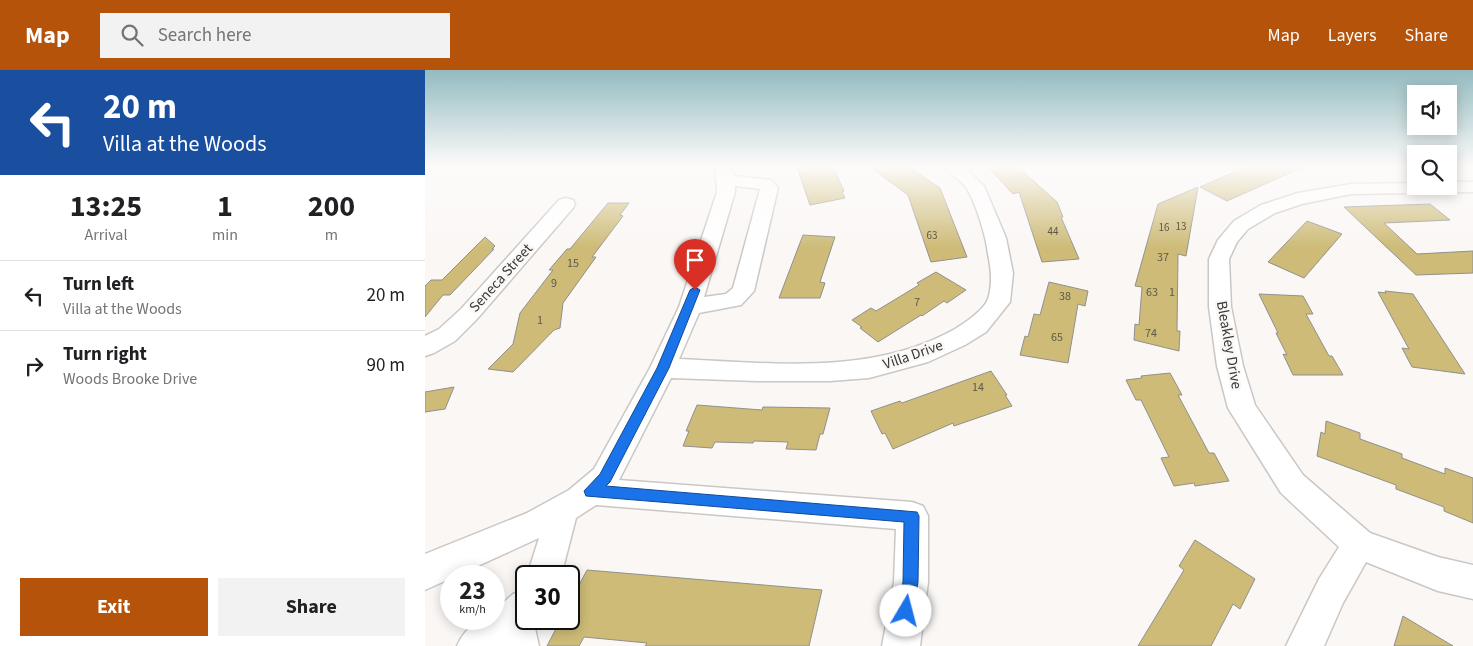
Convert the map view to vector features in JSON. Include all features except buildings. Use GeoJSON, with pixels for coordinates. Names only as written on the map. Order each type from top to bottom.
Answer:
{"type":"FeatureCollection","features":[{"type":"Feature","properties":{"kind":"street"},"geometry":{"type":"LineString","coordinates":[[425,573],[432,568],[562,510],[591,491],[605,478],[663,368],[690,307],[725,194]]}},
{"type":"Feature","properties":{"kind":"street"},"geometry":{"type":"LineString","coordinates":[[690,307],[733,300],[743,291],[768,194]]}},
{"type":"Feature","properties":{"kind":"street","name":"Villa Drive"},"geometry":{"type":"LineString","coordinates":[[663,368],[757,372],[830,372],[869,369],[919,356],[956,339],[978,326],[999,302],[1002,273],[996,238],[978,194]]}},
{"type":"Feature","properties":{"kind":"street","name":"Bleakley Drive"},"geometry":{"type":"LineString","coordinates":[[1325,194],[1298,199],[1268,209],[1241,225],[1228,240],[1219,259],[1221,307],[1230,366],[1242,408],[1292,484],[1359,544],[1438,574],[1473,582]]}},
{"type":"Feature","properties":{"kind":"street","name":"Seneca Street"},"geometry":{"type":"LineString","coordinates":[[427,346],[447,335],[469,314],[565,204]]}},
{"type":"Feature","properties":{"kind":"street"},"geometry":{"type":"LineString","coordinates":[[591,491],[912,516],[911,582],[901,646]]}},
{"type":"Feature","properties":{"kind":"street"},"geometry":{"type":"LineString","coordinates":[[548,565],[562,510]]}},
{"type":"Feature","properties":{"kind":"street"},"geometry":{"type":"LineString","coordinates":[[1305,646],[1331,591],[1359,544]]}},
{"type":"Feature","properties":{"kind":"street"},"geometry":{"type":"LineString","coordinates":[[476,646],[515,627]]}},
{"type":"Feature","properties":{"kind":"route"},"geometry":{"type":"LineString","coordinates":[[695,290],[690,307],[663,368],[605,478],[591,491],[912,516],[911,582],[906,611]]}}]}
